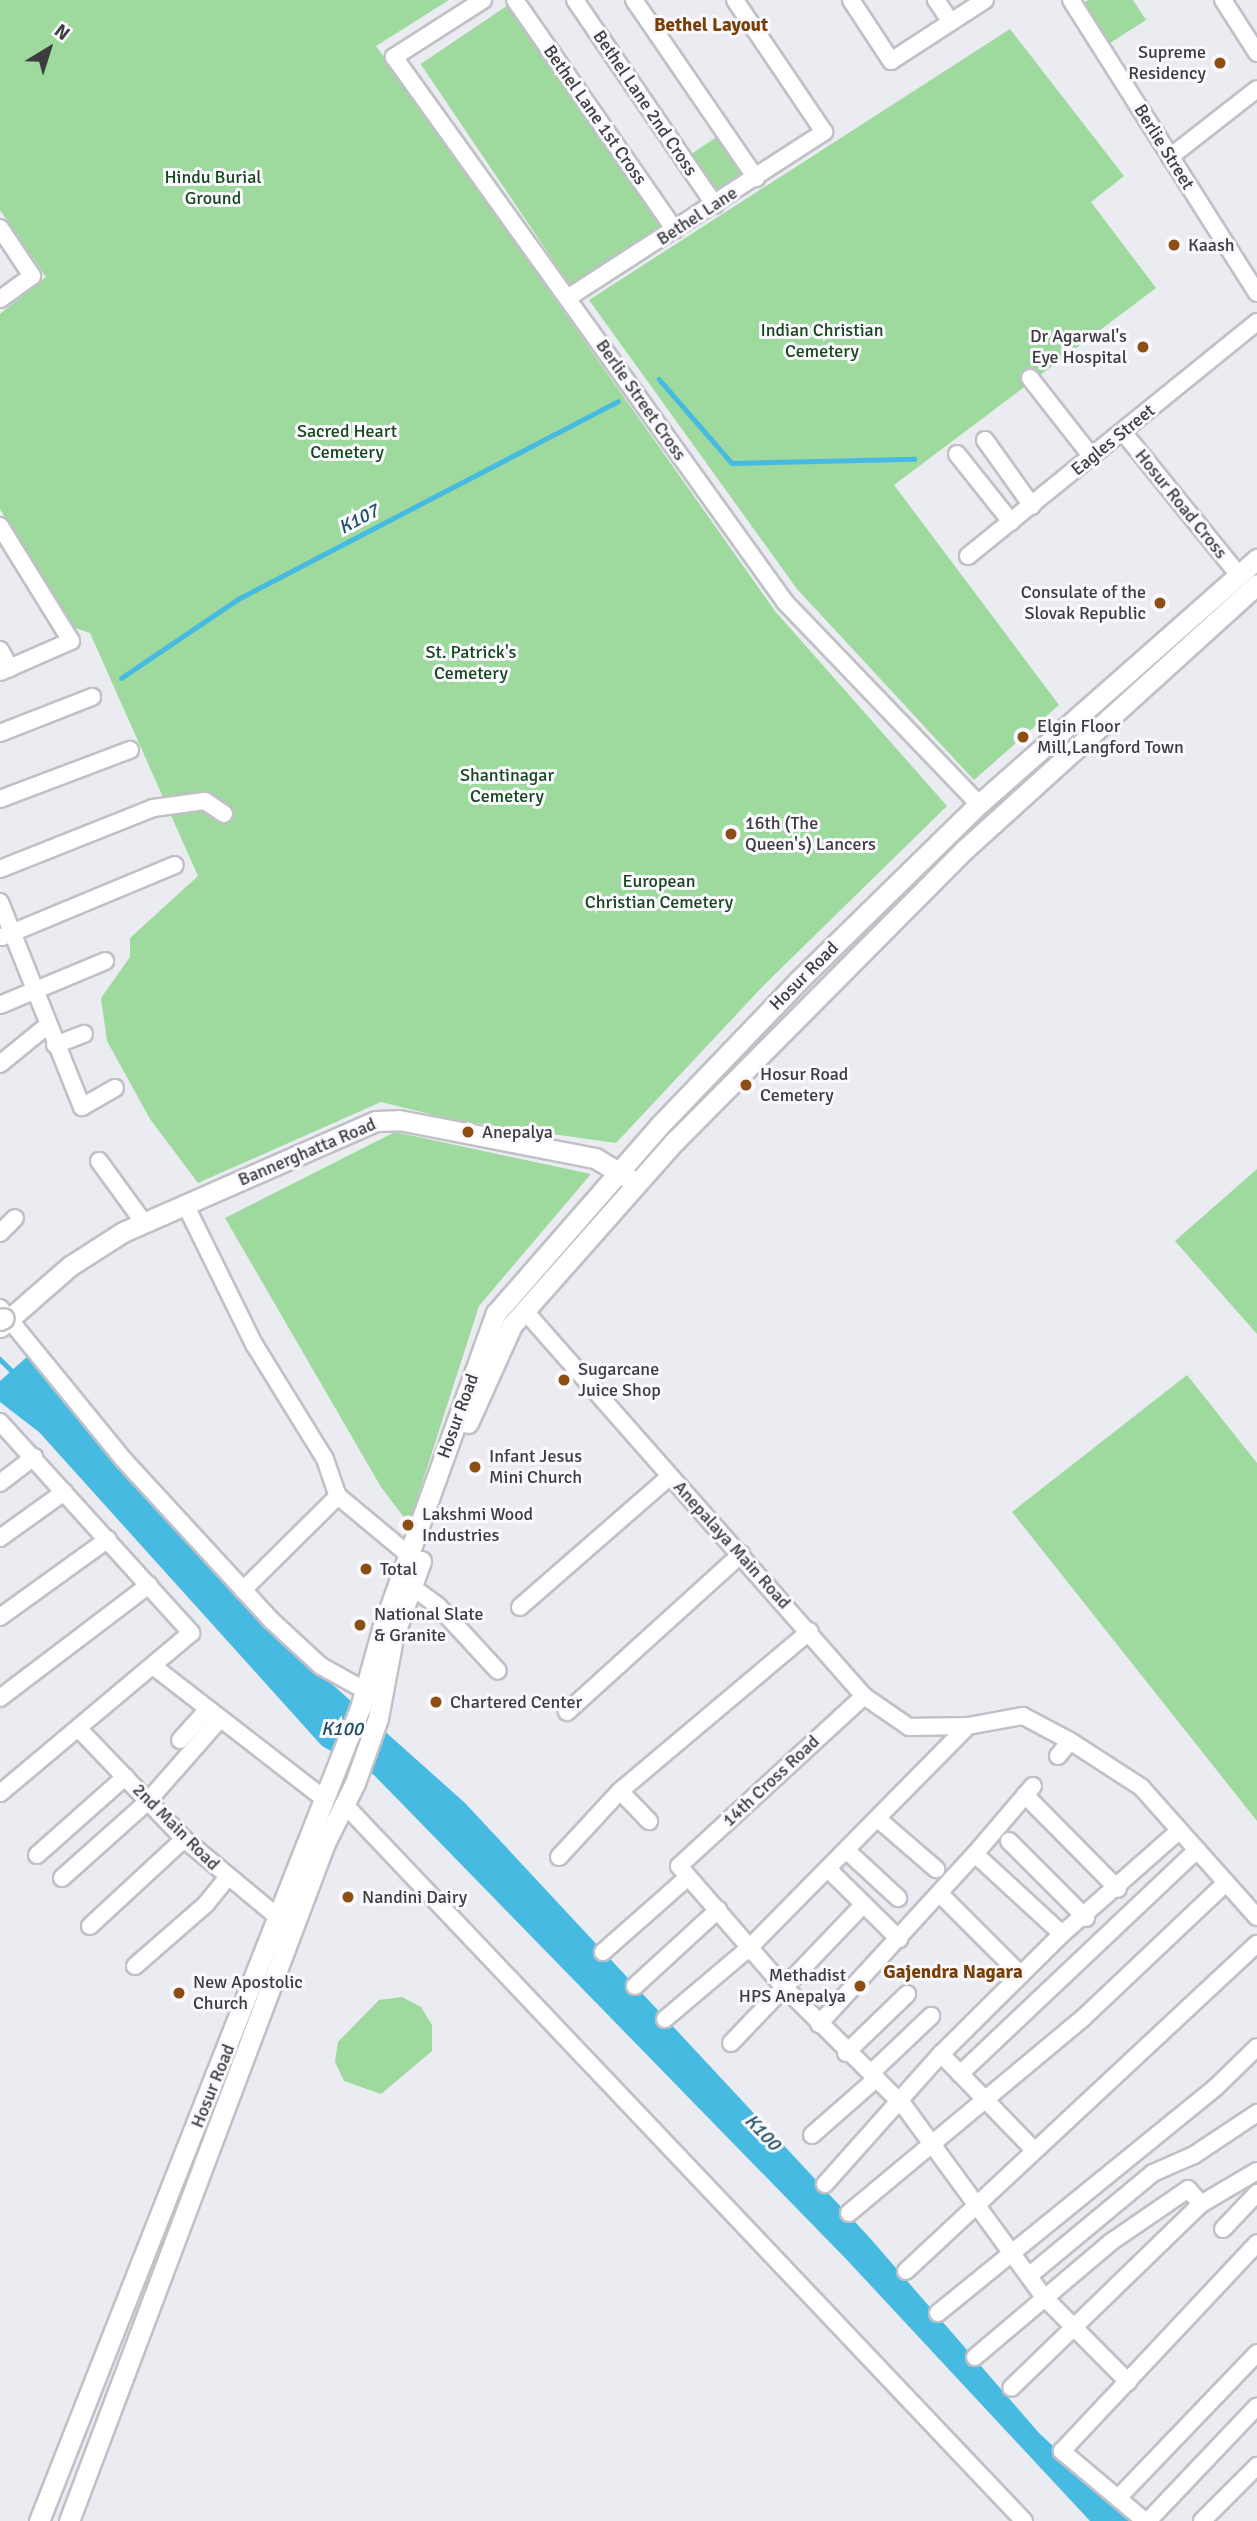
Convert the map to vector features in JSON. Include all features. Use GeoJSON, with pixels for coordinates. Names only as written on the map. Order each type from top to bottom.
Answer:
{"type":"FeatureCollection","features":[{"type":"Feature","properties":{"kind":"main road","name":"Hosur Road"},"geometry":{"type":"LineString","coordinates":[[69,2521],[325,1843],[345,1805],[378,1718],[393,1638],[470,1418],[500,1345],[524,1310],[629,1178],[798,981],[979,804],[1257,559]]}},
{"type":"Feature","properties":{"kind":"main road","name":"Hosur Road"},"geometry":{"type":"LineString","coordinates":[[39,2521],[280,1919],[322,1797],[366,1691],[410,1556],[496,1313],[629,1178],[964,849],[1257,584]]}},
{"type":"Feature","properties":{"kind":"main road","name":"Bannerghatta Road"},"geometry":{"type":"LineString","coordinates":[[2,1318],[69,1266],[144,1223],[376,1121],[412,1122],[595,1158],[629,1178]]}},
{"type":"Feature","properties":{"kind":"street","name":"Berlie Street Cross"},"geometry":{"type":"LineString","coordinates":[[483,0],[394,57],[785,601],[979,804]]}},
{"type":"Feature","properties":{"kind":"street","name":"Bethel Lane 1st Cross"},"geometry":{"type":"LineString","coordinates":[[515,0],[675,230]]}},
{"type":"Feature","properties":{"kind":"street","name":"Bethel Lane 2nd Cross"},"geometry":{"type":"LineString","coordinates":[[575,0],[715,205]]}},
{"type":"Feature","properties":{"kind":"street"},"geometry":{"type":"LineString","coordinates":[[634,0],[756,178]]}},
{"type":"Feature","properties":{"kind":"street","name":"Bethel Lane"},"geometry":{"type":"LineString","coordinates":[[569,298],[824,132],[735,0]]}},
{"type":"Feature","properties":{"kind":"street"},"geometry":{"type":"LineString","coordinates":[[851,0],[891,61],[985,0]]}},
{"type":"Feature","properties":{"kind":"street"},"geometry":{"type":"LineString","coordinates":[[936,0],[950,21]]}},
{"type":"Feature","properties":{"kind":"street","name":"Berlie Street"},"geometry":{"type":"LineString","coordinates":[[1071,0],[1257,293]]}},
{"type":"Feature","properties":{"kind":"street"},"geometry":{"type":"LineString","coordinates":[[1223,0],[1257,53]]}},
{"type":"Feature","properties":{"kind":"street"},"geometry":{"type":"LineString","coordinates":[[1170,157],[1257,89]]}},
{"type":"Feature","properties":{"kind":"street"},"geometry":{"type":"LineString","coordinates":[[0,228],[32,276],[0,299]]}},
{"type":"Feature","properties":{"kind":"street","name":"Eagles Street"},"geometry":{"type":"LineString","coordinates":[[968,556],[1257,322]]}},
{"type":"Feature","properties":{"kind":"street"},"geometry":{"type":"LineString","coordinates":[[1030,378],[1092,457]]}},
{"type":"Feature","properties":{"kind":"street","name":"Hosur Road Cross"},"geometry":{"type":"LineString","coordinates":[[1123,432],[1239,575]]}},
{"type":"Feature","properties":{"kind":"street"},"geometry":{"type":"LineString","coordinates":[[985,440],[1032,506]]}},
{"type":"Feature","properties":{"kind":"street"},"geometry":{"type":"LineString","coordinates":[[957,454],[1011,522]]}},
{"type":"Feature","properties":{"kind":"street"},"geometry":{"type":"LineString","coordinates":[[0,526],[71,641],[5,670],[0,650]]}},
{"type":"Feature","properties":{"kind":"street"},"geometry":{"type":"LineString","coordinates":[[0,733],[92,696]]}},
{"type":"Feature","properties":{"kind":"street"},"geometry":{"type":"LineString","coordinates":[[0,799],[130,750]]}},
{"type":"Feature","properties":{"kind":"street"},"geometry":{"type":"LineString","coordinates":[[0,869],[153,808],[205,802],[224,814]]}},
{"type":"Feature","properties":{"kind":"street"},"geometry":{"type":"LineString","coordinates":[[5,935],[174,865]]}},
{"type":"Feature","properties":{"kind":"street"},"geometry":{"type":"LineString","coordinates":[[0,902],[5,935],[33,989],[82,1107],[116,1088]]}},
{"type":"Feature","properties":{"kind":"street"},"geometry":{"type":"LineString","coordinates":[[0,1005],[105,961]]}},
{"type":"Feature","properties":{"kind":"street"},"geometry":{"type":"LineString","coordinates":[[0,1064],[48,1025]]}},
{"type":"Feature","properties":{"kind":"street"},"geometry":{"type":"LineString","coordinates":[[55,1045],[83,1034]]}},
{"type":"Feature","properties":{"kind":"street"},"geometry":{"type":"LineString","coordinates":[[99,1161],[144,1223]]}},
{"type":"Feature","properties":{"kind":"street"},"geometry":{"type":"LineString","coordinates":[[185,1205],[254,1344],[324,1459],[338,1496],[410,1556]]}},
{"type":"Feature","properties":{"kind":"street"},"geometry":{"type":"LineString","coordinates":[[0,1233],[15,1218]]}},
{"type":"Feature","properties":{"kind":"street","name":"Anepalaya Main Road"},"geometry":{"type":"LineString","coordinates":[[524,1310],[810,1631],[864,1696],[909,1727],[968,1726],[1023,1716],[1070,1741],[1140,1787],[1257,1917]]}},
{"type":"Feature","properties":{"kind":"street"},"geometry":{"type":"LineString","coordinates":[[2,1318],[124,1460],[243,1590],[321,1666],[366,1691]]}},
{"type":"Feature","properties":{"kind":"street"},"geometry":{"type":"LineString","coordinates":[[0,1422],[191,1633],[0,1793]]}},
{"type":"Feature","properties":{"kind":"street"},"geometry":{"type":"LineString","coordinates":[[0,1483],[34,1457]]}},
{"type":"Feature","properties":{"kind":"street"},"geometry":{"type":"LineString","coordinates":[[520,1607],[670,1476]]}},
{"type":"Feature","properties":{"kind":"street"},"geometry":{"type":"LineString","coordinates":[[0,1538],[64,1492]]}},
{"type":"Feature","properties":{"kind":"street"},"geometry":{"type":"LineString","coordinates":[[243,1590],[338,1496]]}},
{"type":"Feature","properties":{"kind":"street"},"geometry":{"type":"LineString","coordinates":[[0,1617],[108,1539]]}},
{"type":"Feature","properties":{"kind":"street"},"geometry":{"type":"LineString","coordinates":[[567,1712],[741,1555]]}},
{"type":"Feature","properties":{"kind":"street"},"geometry":{"type":"LineString","coordinates":[[0,1698],[149,1585]]}},
{"type":"Feature","properties":{"kind":"street"},"geometry":{"type":"LineString","coordinates":[[412,1587],[438,1606],[498,1671]]}},
{"type":"Feature","properties":{"kind":"street"},"geometry":{"type":"LineString","coordinates":[[559,1857],[620,1791],[810,1631]]}},
{"type":"Feature","properties":{"kind":"street"},"geometry":{"type":"LineString","coordinates":[[153,1665],[322,1797]]}},
{"type":"Feature","properties":{"kind":"street","name":"14th Cross Road"},"geometry":{"type":"LineString","coordinates":[[603,1952],[864,1696]]}},
{"type":"Feature","properties":{"kind":"street"},"geometry":{"type":"LineString","coordinates":[[180,1740],[214,1714]]}},
{"type":"Feature","properties":{"kind":"street"},"geometry":{"type":"LineString","coordinates":[[62,1878],[148,1801],[214,1714]]}},
{"type":"Feature","properties":{"kind":"street"},"geometry":{"type":"LineString","coordinates":[[665,2019],[749,1948],[968,1726]]}},
{"type":"Feature","properties":{"kind":"street","name":"2nd Main Road"},"geometry":{"type":"LineString","coordinates":[[78,1728],[184,1839],[227,1878],[280,1919]]}},
{"type":"Feature","properties":{"kind":"street"},"geometry":{"type":"LineString","coordinates":[[1058,1756],[1070,1741]]}},
{"type":"Feature","properties":{"kind":"street"},"geometry":{"type":"LineString","coordinates":[[37,1855],[125,1777]]}},
{"type":"Feature","properties":{"kind":"street"},"geometry":{"type":"LineString","coordinates":[[620,1791],[649,1821]]}},
{"type":"Feature","properties":{"kind":"street"},"geometry":{"type":"LineString","coordinates":[[819,2024],[941,1895],[1029,1791],[1118,1889]]}},
{"type":"Feature","properties":{"kind":"street"},"geometry":{"type":"LineString","coordinates":[[345,1805],[1024,2521]]}},
{"type":"Feature","properties":{"kind":"street"},"geometry":{"type":"LineString","coordinates":[[878,1819],[936,1869]]}},
{"type":"Feature","properties":{"kind":"street"},"geometry":{"type":"LineString","coordinates":[[825,2184],[941,2054],[1062,1934],[1086,1918],[1179,1831]]}},
{"type":"Feature","properties":{"kind":"street"},"geometry":{"type":"LineString","coordinates":[[90,1926],[184,1839]]}},
{"type":"Feature","properties":{"kind":"street"},"geometry":{"type":"LineString","coordinates":[[1009,1841],[1086,1918]]}},
{"type":"Feature","properties":{"kind":"street"},"geometry":{"type":"LineString","coordinates":[[846,1850],[898,1898]]}},
{"type":"Feature","properties":{"kind":"street"},"geometry":{"type":"LineString","coordinates":[[960,2074],[1196,1850]]}},
{"type":"Feature","properties":{"kind":"street"},"geometry":{"type":"LineString","coordinates":[[975,1854],[1062,1934]]}},
{"type":"Feature","properties":{"kind":"street"},"geometry":{"type":"LineString","coordinates":[[828,1869],[899,1939]]}},
{"type":"Feature","properties":{"kind":"street"},"geometry":{"type":"LineString","coordinates":[[683,1871],[783,1986],[846,2053],[874,2075],[899,2101],[935,2144],[1010,2254],[1030,2275],[1043,2296],[1128,2382]]}},
{"type":"Feature","properties":{"kind":"street"},"geometry":{"type":"LineString","coordinates":[[135,1966],[206,1904],[227,1878]]}},
{"type":"Feature","properties":{"kind":"street"},"geometry":{"type":"LineString","coordinates":[[849,2213],[1083,2018],[1226,1883]]}},
{"type":"Feature","properties":{"kind":"street"},"geometry":{"type":"LineString","coordinates":[[941,1895],[1021,1975]]}},
{"type":"Feature","properties":{"kind":"street"},"geometry":{"type":"LineString","coordinates":[[732,2043],[783,1986],[864,1904]]}},
{"type":"Feature","properties":{"kind":"street"},"geometry":{"type":"LineString","coordinates":[[635,1986],[718,1910]]}},
{"type":"Feature","properties":{"kind":"street"},"geometry":{"type":"LineString","coordinates":[[906,2271],[979,2207],[1034,2150],[1257,1944]]}},
{"type":"Feature","properties":{"kind":"street"},"geometry":{"type":"LineString","coordinates":[[846,2053],[907,1994]]}},
{"type":"Feature","properties":{"kind":"street"},"geometry":{"type":"LineString","coordinates":[[812,2135],[931,2016]]}},
{"type":"Feature","properties":{"kind":"street"},"geometry":{"type":"LineString","coordinates":[[938,2313],[1216,2087],[1257,2047]]}},
{"type":"Feature","properties":{"kind":"street"},"geometry":{"type":"LineString","coordinates":[[941,2054],[1034,2150]]}},
{"type":"Feature","properties":{"kind":"street"},"geometry":{"type":"LineString","coordinates":[[1030,2275],[1153,2173],[1194,2155],[1257,2113]]}},
{"type":"Feature","properties":{"kind":"street"},"geometry":{"type":"LineString","coordinates":[[1011,2388],[1072,2325],[1200,2204],[1257,2171]]}},
{"type":"Feature","properties":{"kind":"street"},"geometry":{"type":"LineString","coordinates":[[975,2357],[1043,2296],[1164,2201],[1188,2189],[1200,2204]]}},
{"type":"Feature","properties":{"kind":"street"},"geometry":{"type":"LineString","coordinates":[[1223,2229],[1257,2193]]}},
{"type":"Feature","properties":{"kind":"street"},"geometry":{"type":"LineString","coordinates":[[1257,2243],[1062,2451],[1147,2521],[1257,2406]]}},
{"type":"Feature","properties":{"kind":"street"},"geometry":{"type":"LineString","coordinates":[[1118,2498],[1257,2353]]}},
{"type":"Feature","properties":{"kind":"street"},"geometry":{"type":"LineString","coordinates":[[1202,2521],[1257,2466]]}},
{"type":"Feature","properties":{"kind":"green space","name":"Shantinagar Cemetery"},"geometry":{"type":"Polygon","coordinates":[[[0,0],[449,0],[376,46],[775,611],[947,806],[765,984],[616,1143],[454,1120],[381,1102],[198,1183],[150,1119],[107,1041],[101,998],[130,957],[130,938],[198,876],[90,633],[67,625],[0,509],[0,314],[46,277],[0,210],[0,0]]]}},
{"type":"Feature","properties":{"kind":"green space"},"geometry":{"type":"Polygon","coordinates":[[[1088,0],[1133,0],[1146,20],[1110,43],[1084,3],[1088,0]]]}},
{"type":"Feature","properties":{"kind":"green space"},"geometry":{"type":"Polygon","coordinates":[[[511,3],[661,226],[571,287],[421,64],[511,3]]]}},
{"type":"Feature","properties":{"kind":"green space","name":"Indian Christian Cemetery"},"geometry":{"type":"Polygon","coordinates":[[[1010,29],[1124,176],[1091,202],[1156,288],[894,485],[1059,705],[974,780],[797,589],[589,300],[1010,29]]]}},
{"type":"Feature","properties":{"kind":"green space"},"geometry":{"type":"Polygon","coordinates":[[[721,134],[750,177],[716,200],[687,157],[721,134]]]}},
{"type":"Feature","properties":{"kind":"green space"},"geometry":{"type":"Polygon","coordinates":[[[395,1132],[591,1174],[479,1306],[409,1524],[381,1487],[225,1218],[395,1132]]]}},
{"type":"Feature","properties":{"kind":"green space"},"geometry":{"type":"Polygon","coordinates":[[[1257,1169],[1257,1334],[1175,1241],[1257,1169]]]}},
{"type":"Feature","properties":{"kind":"green space"},"geometry":{"type":"Polygon","coordinates":[[[1187,1375],[1257,1463],[1257,1821],[1012,1512],[1187,1375]]]}},
{"type":"Feature","properties":{"kind":"green space"},"geometry":{"type":"Polygon","coordinates":[[[402,1997],[421,2007],[432,2025],[432,2051],[381,2094],[344,2081],[335,2062],[338,2042],[379,2000],[402,1997]]]}},
{"type":"Feature","properties":{"kind":"water","name":"K100"},"geometry":{"type":"Polygon","coordinates":[[[29,1355],[286,1643],[465,1803],[869,2237],[1039,2433],[1133,2521],[1090,2521],[847,2260],[374,1775],[322,1746],[39,1432],[0,1402],[0,1381],[29,1355]]]}},
{"type":"Feature","properties":{"kind":"waterway","name":"K107"},"geometry":{"type":"LineString","coordinates":[[659,379],[732,463],[914,459]]}},
{"type":"Feature","properties":{"kind":"waterway","name":"K107"},"geometry":{"type":"LineString","coordinates":[[121,678],[238,599],[618,401]]}},
{"type":"Feature","properties":{"kind":"waterway","name":"K100"},"geometry":{"type":"LineString","coordinates":[[0,1359],[14,1373]]}},
{"type":"Feature","properties":{"kind":"place","name":"Supreme Residency"},"geometry":{"type":"Point","coordinates":[1220,63]}},
{"type":"Feature","properties":{"kind":"place","name":"Kaash"},"geometry":{"type":"Point","coordinates":[1174,245]}},
{"type":"Feature","properties":{"kind":"place","name":"Dr Agarwal's Eye Hospital"},"geometry":{"type":"Point","coordinates":[1143,347]}},
{"type":"Feature","properties":{"kind":"place","name":"Consulate of the Slovak Republic"},"geometry":{"type":"Point","coordinates":[1160,603]}},
{"type":"Feature","properties":{"kind":"place","name":"Elgin Floor Mill,Langford Town"},"geometry":{"type":"Point","coordinates":[1023,737]}},
{"type":"Feature","properties":{"kind":"place","name":"16th (The Queen's) Lancers"},"geometry":{"type":"Point","coordinates":[731,834]}},
{"type":"Feature","properties":{"kind":"place","name":"Hosur Road Cemetery"},"geometry":{"type":"Point","coordinates":[746,1085]}},
{"type":"Feature","properties":{"kind":"place","name":"Anepalya"},"geometry":{"type":"Point","coordinates":[468,1132]}},
{"type":"Feature","properties":{"kind":"place","name":"Sugarcane Juice Shop"},"geometry":{"type":"Point","coordinates":[564,1380]}},
{"type":"Feature","properties":{"kind":"place","name":"Infant Jesus Mini Church"},"geometry":{"type":"Point","coordinates":[475,1467]}},
{"type":"Feature","properties":{"kind":"place","name":"Lakshmi Wood Industries"},"geometry":{"type":"Point","coordinates":[408,1525]}},
{"type":"Feature","properties":{"kind":"place","name":"Total"},"geometry":{"type":"Point","coordinates":[366,1569]}},
{"type":"Feature","properties":{"kind":"place","name":"National Slate & Granite"},"geometry":{"type":"Point","coordinates":[360,1625]}},
{"type":"Feature","properties":{"kind":"place","name":"Chartered Center"},"geometry":{"type":"Point","coordinates":[436,1702]}},
{"type":"Feature","properties":{"kind":"place","name":"Nandini Dairy"},"geometry":{"type":"Point","coordinates":[348,1897]}},
{"type":"Feature","properties":{"kind":"place","name":"Methadist HPS Anepalya"},"geometry":{"type":"Point","coordinates":[860,1986]}},
{"type":"Feature","properties":{"kind":"place","name":"New Apostolic Church"},"geometry":{"type":"Point","coordinates":[179,1993]}},
{"type":"Feature","properties":{"kind":"district","name":"Bethel Layout"},"geometry":{"type":"Point","coordinates":[711,26]}},
{"type":"Feature","properties":{"kind":"district","name":"Gajendra Nagara"},"geometry":{"type":"Point","coordinates":[953,1973]}},
{"type":"Feature","properties":{"kind":"park label","name":"Hindu Burial Ground"},"geometry":{"type":"Point","coordinates":[213,188]}},
{"type":"Feature","properties":{"kind":"park label","name":"Sacred Heart Cemetery"},"geometry":{"type":"Point","coordinates":[347,442]}},
{"type":"Feature","properties":{"kind":"park label","name":"St. Patrick's Cemetery"},"geometry":{"type":"Point","coordinates":[471,663]}},
{"type":"Feature","properties":{"kind":"park label","name":"European Christian Cemetery"},"geometry":{"type":"Point","coordinates":[659,892]}}]}
